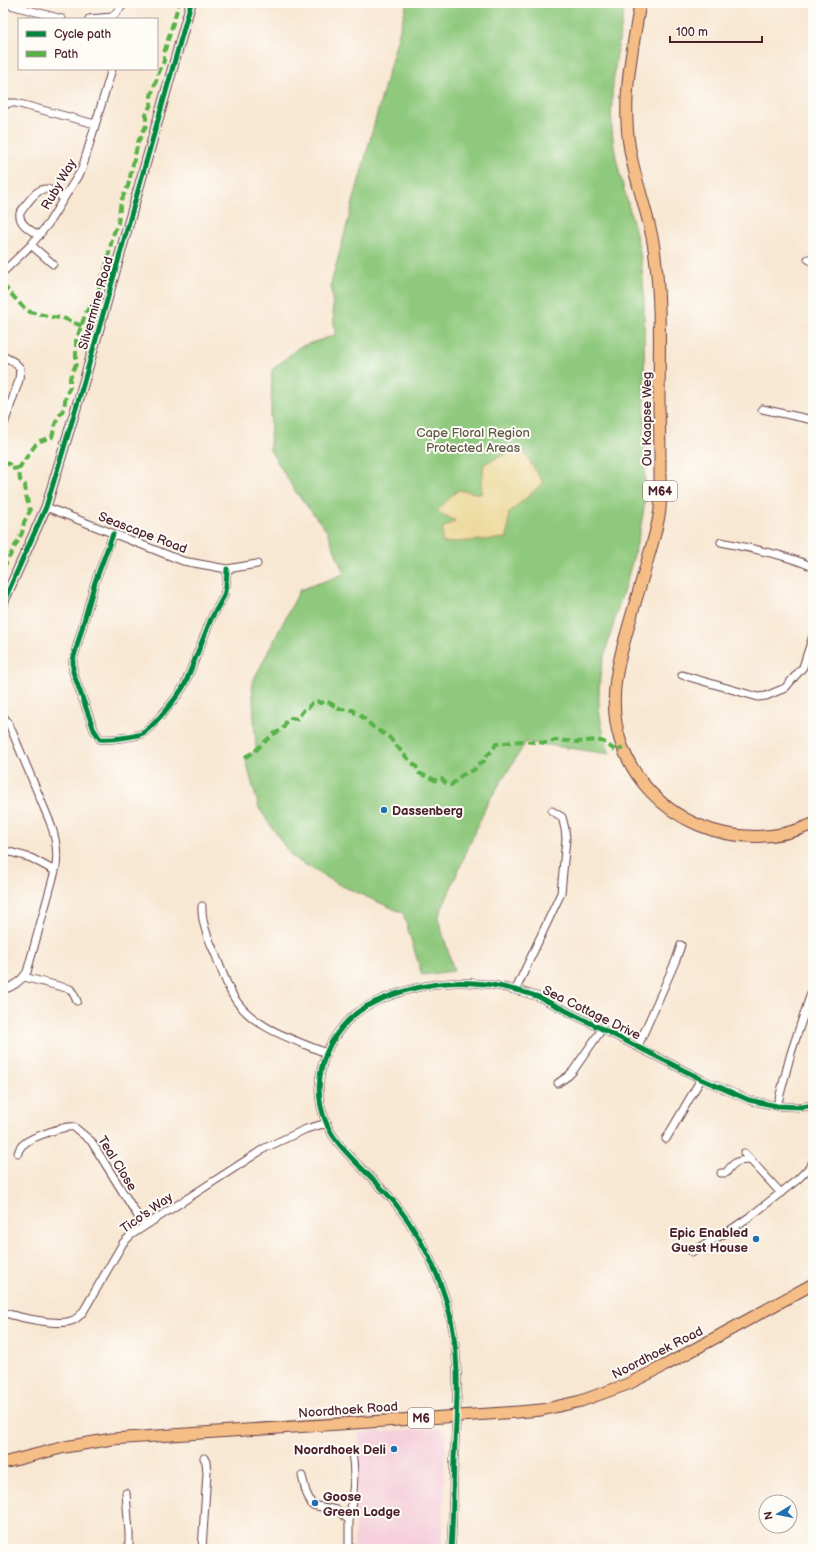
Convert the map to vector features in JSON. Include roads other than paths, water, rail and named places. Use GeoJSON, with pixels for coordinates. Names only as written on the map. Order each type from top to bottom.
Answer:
{"type":"FeatureCollection","features":[{"type":"Feature","properties":{"kind":"main road","name":"Ou Kaapse Weg"},"geometry":{"type":"LineString","coordinates":[[640,3],[629,80],[626,117],[632,165],[649,222],[656,265],[659,327],[660,508],[653,539],[616,673],[614,702],[617,729],[628,760],[644,784],[669,809],[696,824],[733,836],[761,837],[790,833],[813,824]]}},
{"type":"Feature","properties":{"kind":"main road","name":"Noordhoek Road"},"geometry":{"type":"LineString","coordinates":[[3,1463],[65,1447],[112,1439],[541,1410],[581,1401],[628,1384],[664,1366],[813,1284]]}},
{"type":"Feature","properties":{"kind":"street"},"geometry":{"type":"LineString","coordinates":[[3,3],[58,18]]}},
{"type":"Feature","properties":{"kind":"street"},"geometry":{"type":"LineString","coordinates":[[112,18],[125,3]]}},
{"type":"Feature","properties":{"kind":"street","name":"Silvermine Road"},"geometry":{"type":"LineString","coordinates":[[3,604],[46,507],[83,385],[191,3]]}},
{"type":"Feature","properties":{"kind":"street","name":"Ruby Way"},"geometry":{"type":"LineString","coordinates":[[3,272],[31,245],[56,214],[82,169],[112,70]]}},
{"type":"Feature","properties":{"kind":"street"},"geometry":{"type":"LineString","coordinates":[[3,107],[8,103],[16,103],[95,124]]}},
{"type":"Feature","properties":{"kind":"street"},"geometry":{"type":"LineString","coordinates":[[38,236],[22,223],[19,216],[20,212],[37,192],[41,190],[49,189],[64,198]]}},
{"type":"Feature","properties":{"kind":"street"},"geometry":{"type":"LineString","coordinates":[[31,245],[53,264]]}},
{"type":"Feature","properties":{"kind":"street"},"geometry":{"type":"LineString","coordinates":[[3,356],[14,362],[20,368],[19,380],[3,427]]}},
{"type":"Feature","properties":{"kind":"street"},"geometry":{"type":"LineString","coordinates":[[762,409],[813,420]]}},
{"type":"Feature","properties":{"kind":"street","name":"Seascape Road"},"geometry":{"type":"LineString","coordinates":[[46,507],[183,562],[227,569],[257,564]]}},
{"type":"Feature","properties":{"kind":"street"},"geometry":{"type":"LineString","coordinates":[[113,534],[95,582],[72,665],[94,730],[100,739],[135,735],[145,732],[179,694],[185,684],[211,619],[224,596],[227,569]]}},
{"type":"Feature","properties":{"kind":"street"},"geometry":{"type":"LineString","coordinates":[[721,542],[775,554],[813,567]]}},
{"type":"Feature","properties":{"kind":"street"},"geometry":{"type":"LineString","coordinates":[[682,675],[746,694],[766,696],[786,688],[803,667],[813,636]]}},
{"type":"Feature","properties":{"kind":"street"},"geometry":{"type":"LineString","coordinates":[[3,716],[9,724],[54,832],[57,856],[55,871],[30,962],[24,977],[11,987],[3,990]]}},
{"type":"Feature","properties":{"kind":"street"},"geometry":{"type":"LineString","coordinates":[[516,989],[561,893],[566,850],[566,829],[562,817],[552,812]]}},
{"type":"Feature","properties":{"kind":"street"},"geometry":{"type":"LineString","coordinates":[[3,850],[31,858],[55,871]]}},
{"type":"Feature","properties":{"kind":"street"},"geometry":{"type":"LineString","coordinates":[[202,906],[202,919],[211,944],[230,991],[238,1003],[259,1023],[326,1053]]}},
{"type":"Feature","properties":{"kind":"street"},"geometry":{"type":"LineString","coordinates":[[638,1046],[676,960],[681,945]]}},
{"type":"Feature","properties":{"kind":"street"},"geometry":{"type":"LineString","coordinates":[[24,977],[70,989],[77,1001]]}},
{"type":"Feature","properties":{"kind":"street","name":"Sea Cottage Drive"},"geometry":{"type":"LineString","coordinates":[[451,1549],[458,1366],[452,1323],[447,1303],[435,1269],[425,1247],[408,1220],[394,1202],[374,1179],[338,1143],[327,1123],[319,1096],[321,1068],[334,1037],[348,1019],[372,1003],[424,985],[460,982],[490,984],[516,989],[539,997],[701,1079],[749,1100],[777,1106],[813,1105]]}},
{"type":"Feature","properties":{"kind":"street"},"geometry":{"type":"LineString","coordinates":[[777,1106],[789,1059],[813,987]]}},
{"type":"Feature","properties":{"kind":"street"},"geometry":{"type":"LineString","coordinates":[[558,1083],[568,1076],[573,1070],[602,1029]]}},
{"type":"Feature","properties":{"kind":"street"},"geometry":{"type":"LineString","coordinates":[[666,1139],[701,1079]]}},
{"type":"Feature","properties":{"kind":"street","name":"Tico's Way"},"geometry":{"type":"LineString","coordinates":[[3,1312],[26,1319],[66,1322],[74,1319],[83,1312],[123,1243],[131,1235],[265,1148],[306,1130],[327,1123]]}},
{"type":"Feature","properties":{"kind":"street","name":"Teal Close"},"geometry":{"type":"LineString","coordinates":[[19,1151],[31,1139],[65,1127],[74,1127],[91,1141],[144,1226]]}},
{"type":"Feature","properties":{"kind":"street"},"geometry":{"type":"LineString","coordinates":[[744,1153],[781,1193]]}},
{"type":"Feature","properties":{"kind":"street"},"geometry":{"type":"LineString","coordinates":[[721,1174],[726,1173],[731,1165],[736,1161],[750,1160]]}},
{"type":"Feature","properties":{"kind":"street"},"geometry":{"type":"LineString","coordinates":[[692,1252],[729,1231],[781,1193],[797,1180],[813,1162]]}},
{"type":"Feature","properties":{"kind":"street"},"geometry":{"type":"LineString","coordinates":[[349,1549],[349,1520],[353,1485],[352,1453]]}},
{"type":"Feature","properties":{"kind":"street"},"geometry":{"type":"LineString","coordinates":[[202,1549],[207,1473],[204,1458]]}},
{"type":"Feature","properties":{"kind":"street"},"geometry":{"type":"LineString","coordinates":[[302,1476],[306,1492],[312,1505],[337,1510],[349,1520]]}},
{"type":"Feature","properties":{"kind":"street"},"geometry":{"type":"LineString","coordinates":[[126,1493],[129,1549]]}},
{"type":"Feature","properties":{"kind":"place","name":"Dassenberg"},"geometry":{"type":"Point","coordinates":[384,810]}},
{"type":"Feature","properties":{"kind":"place","name":"Epic Enabled Guest House"},"geometry":{"type":"Point","coordinates":[756,1239]}},
{"type":"Feature","properties":{"kind":"place","name":"Noordhoek Deli"},"geometry":{"type":"Point","coordinates":[394,1449]}},
{"type":"Feature","properties":{"kind":"place","name":"Goose Green Lodge"},"geometry":{"type":"Point","coordinates":[315,1503]}},
{"type":"Feature","properties":{"kind":"park label","name":"Cape Floral Region Protected Areas"},"geometry":{"type":"Point","coordinates":[473,440]}}]}
